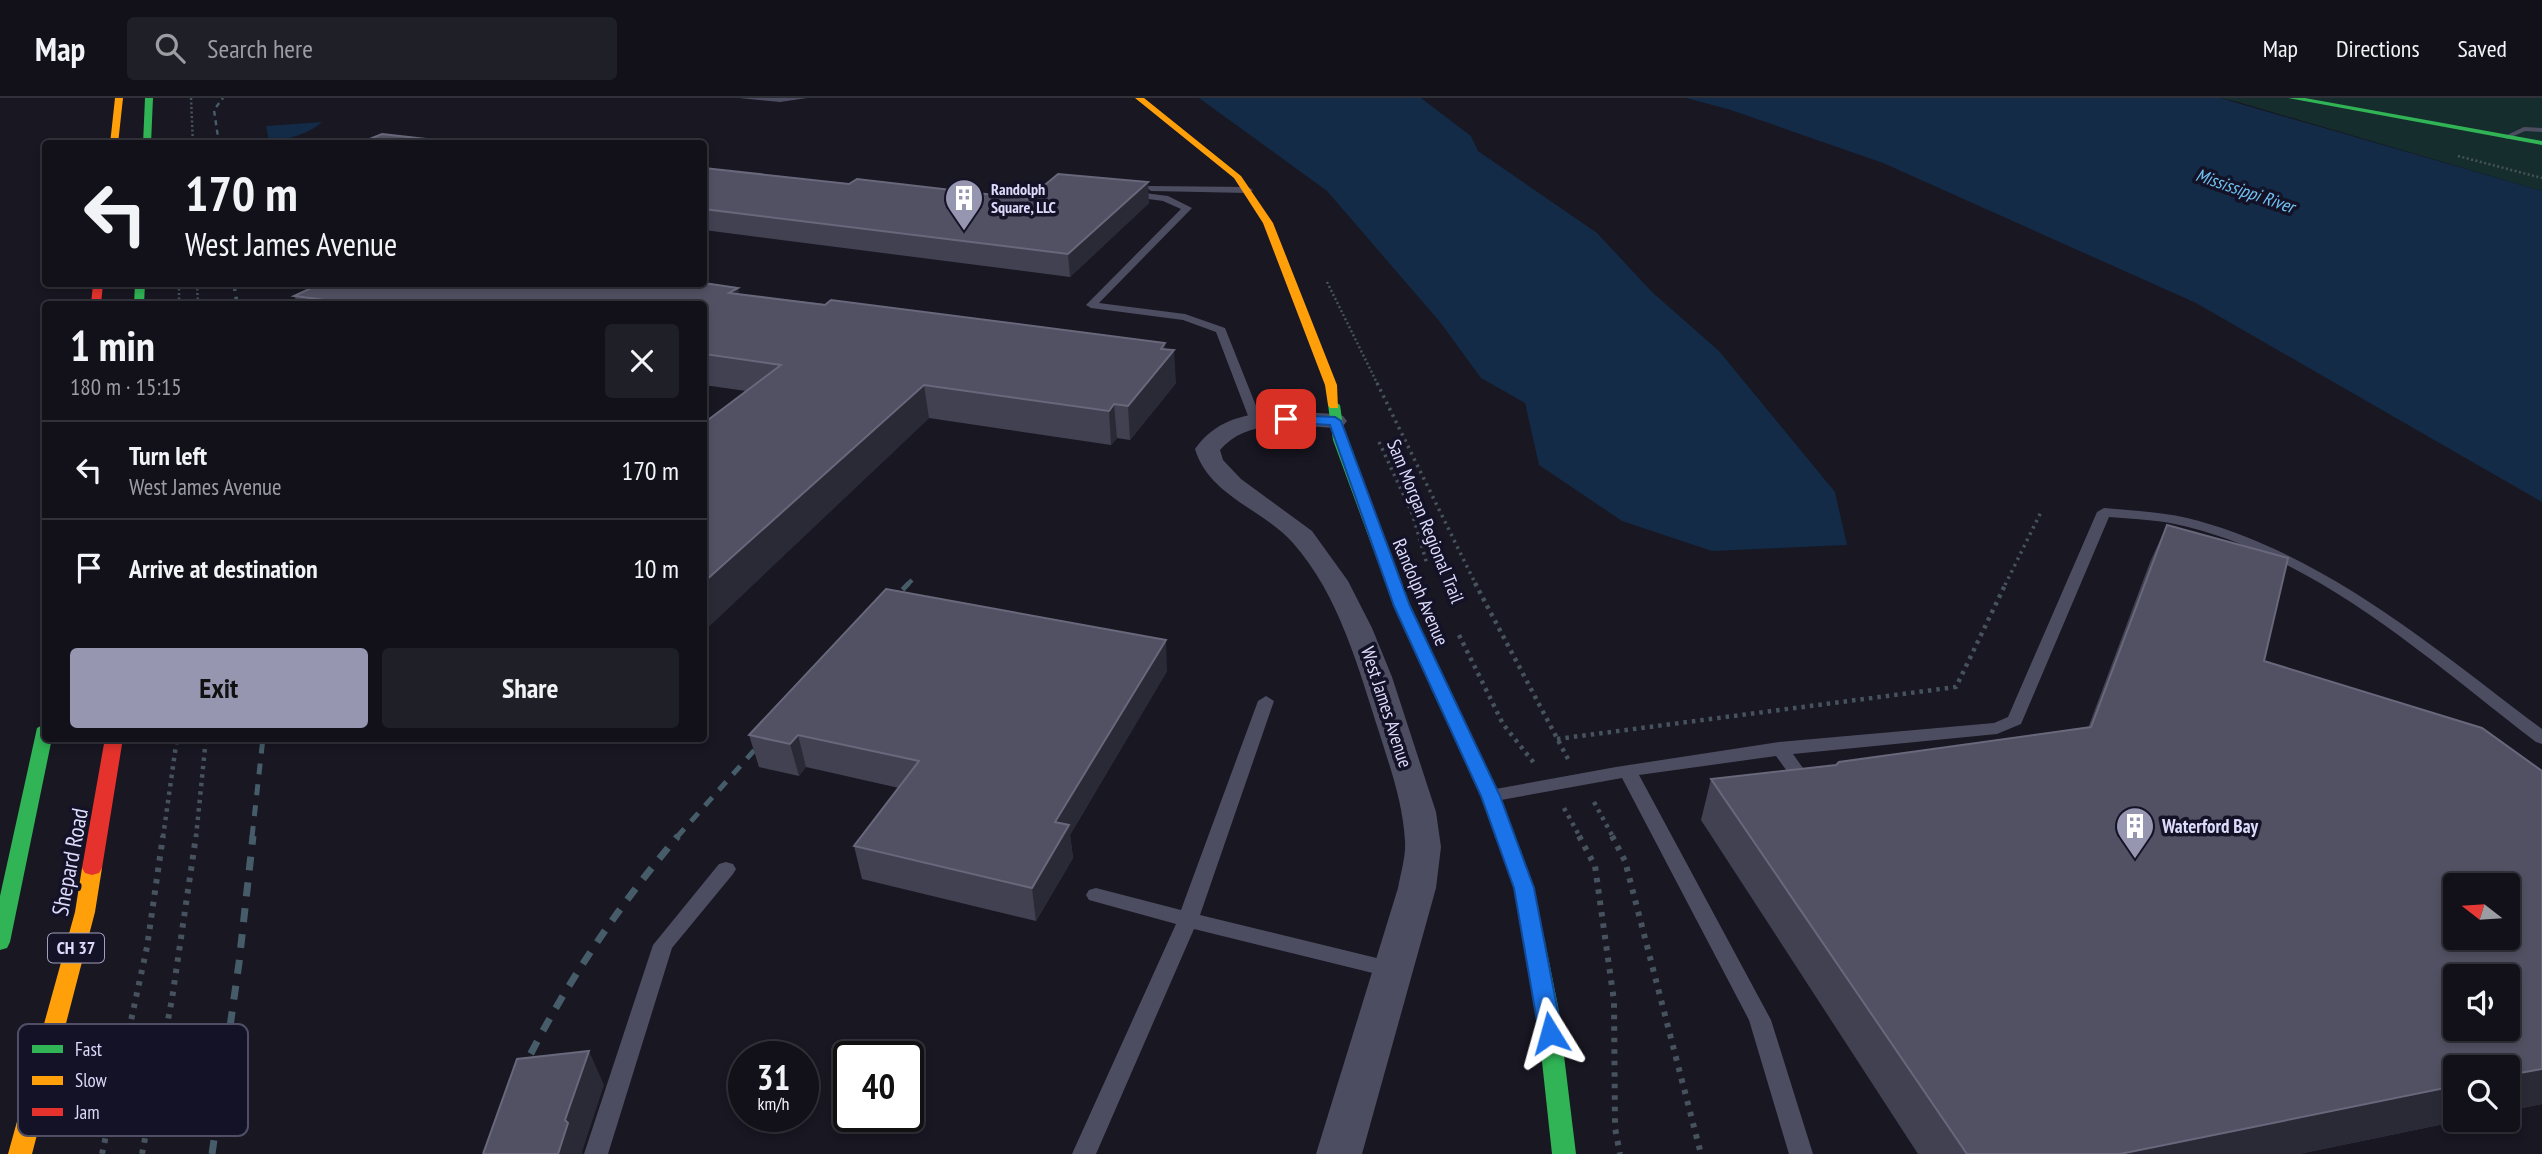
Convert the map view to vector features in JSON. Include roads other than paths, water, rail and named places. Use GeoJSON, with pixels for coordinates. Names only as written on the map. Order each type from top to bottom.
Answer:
{"type":"FeatureCollection","features":[{"type":"Feature","properties":{"kind":"main road"},"geometry":{"type":"LineString","coordinates":[[114,140],[119,98]]}},
{"type":"Feature","properties":{"kind":"main road"},"geometry":{"type":"LineString","coordinates":[[147,140],[149,98]]}},
{"type":"Feature","properties":{"kind":"main road","name":"Randolph Avenue"},"geometry":{"type":"LineString","coordinates":[[1139,98],[1222,163],[1248,190],[1268,223],[1331,385],[1335,421],[1402,606],[1490,796],[1524,888],[1548,1006],[1564,1154]]}},
{"type":"Feature","properties":{"kind":"main road"},"geometry":{"type":"LineString","coordinates":[[2292,98],[2542,144]]}},
{"type":"Feature","properties":{"kind":"main road"},"geometry":{"type":"LineString","coordinates":[[0,942],[43,742]]}},
{"type":"Feature","properties":{"kind":"main road","name":"Shepard Road"},"geometry":{"type":"LineString","coordinates":[[55,1024],[85,912],[113,742]]}},
{"type":"Feature","properties":{"kind":"main road","name":"Shepard Road"},"geometry":{"type":"LineString","coordinates":[[20,1154],[25,1136]]}},
{"type":"Feature","properties":{"kind":"street","name":"West James Avenue"},"geometry":{"type":"LineString","coordinates":[[1335,421],[1256,421],[1235,425],[1216,435],[1207,449],[1208,461],[1300,535],[1338,587],[1366,642],[1417,798],[1423,844],[1417,888],[1339,1154]]}},
{"type":"Feature","properties":{"kind":"lane"},"geometry":{"type":"LineString","coordinates":[[743,98],[803,98]]}},
{"type":"Feature","properties":{"kind":"lane"},"geometry":{"type":"LineString","coordinates":[[2507,137],[2524,129],[2542,130]]}},
{"type":"Feature","properties":{"kind":"lane"},"geometry":{"type":"LineString","coordinates":[[1126,187],[1248,190]]}},
{"type":"Feature","properties":{"kind":"lane"},"geometry":{"type":"LineString","coordinates":[[1111,192],[1165,198],[1187,208],[1091,305],[1185,317],[1221,330],[1256,421]]}},
{"type":"Feature","properties":{"kind":"lane"},"geometry":{"type":"LineString","coordinates":[[1490,796],[1551,783],[1779,748],[1997,727],[2015,720],[2104,512],[2193,524],[2238,538],[2302,567],[2359,601],[2542,738]]}},
{"type":"Feature","properties":{"kind":"lane"},"geometry":{"type":"LineString","coordinates":[[1084,1154],[1188,920],[1266,701]]}},
{"type":"Feature","properties":{"kind":"lane"},"geometry":{"type":"LineString","coordinates":[[1779,748],[1816,799]]}},
{"type":"Feature","properties":{"kind":"lane"},"geometry":{"type":"LineString","coordinates":[[1629,773],[1759,1020],[1801,1154]]}},
{"type":"Feature","properties":{"kind":"lane"},"geometry":{"type":"LineString","coordinates":[[596,1154],[663,945],[726,869]]}},
{"type":"Feature","properties":{"kind":"lane"},"geometry":{"type":"LineString","coordinates":[[1096,895],[1393,970]]}},
{"type":"Feature","properties":{"kind":"water"},"geometry":{"type":"Polygon","coordinates":[[[1199,98],[1421,98],[1471,136],[1478,151],[1597,233],[1652,292],[1719,351],[1835,492],[1847,545],[1712,551],[1622,521],[1539,465],[1525,403],[1481,378],[1440,322],[1327,191],[1199,98]]]}},
{"type":"Feature","properties":{"kind":"water","name":"Mississippi River"},"geometry":{"type":"Polygon","coordinates":[[[1686,98],[2220,98],[2542,191],[2542,502],[2196,303],[1883,163],[1731,110],[1686,98]]]}},
{"type":"Feature","properties":{"kind":"water"},"geometry":{"type":"Polygon","coordinates":[[[322,122],[311,130],[282,140],[269,140],[266,126],[322,122]]]}},
{"type":"Feature","properties":{"kind":"railway"},"geometry":{"type":"LineString","coordinates":[[218,140],[214,110],[223,98]]}},
{"type":"Feature","properties":{"kind":"railway"},"geometry":{"type":"LineString","coordinates":[[234,287],[237,301]]}},
{"type":"Feature","properties":{"kind":"railway"},"geometry":{"type":"LineString","coordinates":[[909,583],[912,580]]}},
{"type":"Feature","properties":{"kind":"railway"},"geometry":{"type":"LineString","coordinates":[[888,605],[909,583]]}},
{"type":"Feature","properties":{"kind":"railway"},"geometry":{"type":"LineString","coordinates":[[677,837],[767,736]]}},
{"type":"Feature","properties":{"kind":"railway"},"geometry":{"type":"LineString","coordinates":[[252,837],[263,742]]}},
{"type":"Feature","properties":{"kind":"railway"},"geometry":{"type":"LineString","coordinates":[[230,1024],[253,836]]}},
{"type":"Feature","properties":{"kind":"railway"},"geometry":{"type":"LineString","coordinates":[[519,1077],[553,1013],[591,951],[633,892],[678,836]]}},
{"type":"Feature","properties":{"kind":"railway"},"geometry":{"type":"LineString","coordinates":[[212,1154],[215,1136]]}},
{"type":"Feature","properties":{"kind":"place","name":"Randolph Square, LLC"},"geometry":{"type":"Point","coordinates":[964,232]}},
{"type":"Feature","properties":{"kind":"place","name":"Waterford Bay"},"geometry":{"type":"Point","coordinates":[2135,860]}}]}
